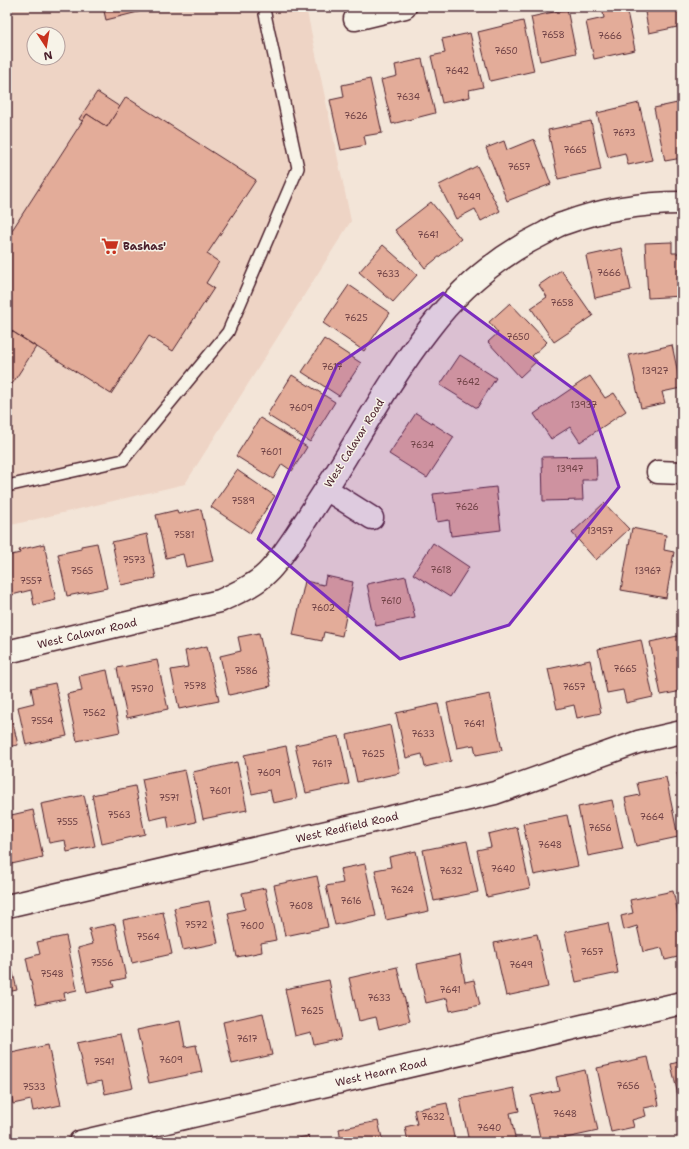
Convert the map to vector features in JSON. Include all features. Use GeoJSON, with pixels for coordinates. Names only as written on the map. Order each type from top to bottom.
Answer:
{"type":"FeatureCollection","features":[{"type":"Feature","properties":{"kind":"street"},"geometry":{"type":"LineString","coordinates":[[355,19],[405,7]]}},
{"type":"Feature","properties":{"kind":"street","name":"West Calavar Road"},"geometry":{"type":"LineString","coordinates":[[7,652],[220,601],[248,587],[266,574],[281,557],[416,346],[430,327],[480,274],[508,253],[564,223],[596,213],[630,206],[682,202]]}},
{"type":"Feature","properties":{"kind":"street"},"geometry":{"type":"LineString","coordinates":[[658,472],[682,473]]}},
{"type":"Feature","properties":{"kind":"street"},"geometry":{"type":"LineString","coordinates":[[326,488],[372,518]]}},
{"type":"Feature","properties":{"kind":"street","name":"West Redfield Road"},"geometry":{"type":"LineString","coordinates":[[7,906],[495,793],[638,742],[682,732]]}},
{"type":"Feature","properties":{"kind":"street","name":"West Hearn Road"},"geometry":{"type":"LineString","coordinates":[[80,1142],[144,1135],[682,1003]]}},
{"type":"Feature","properties":{"kind":"lane"},"geometry":{"type":"LineString","coordinates":[[7,486],[123,460],[228,332],[298,168],[265,14]]}},
{"type":"Feature","properties":{"kind":"highlighted area"},"geometry":{"type":"Polygon","coordinates":[[[443,293],[590,401],[619,487],[509,625],[400,659],[258,539],[337,365],[443,293]]]}},
{"type":"Feature","properties":{"kind":"shaded area"},"geometry":{"type":"Polygon","coordinates":[[[7,7],[306,7],[351,221],[185,484],[7,526],[7,7]]]}},
{"type":"Feature","properties":{"kind":"building"},"geometry":{"type":"Polygon","coordinates":[[[103,7],[158,7],[106,20],[103,7]]]}},
{"type":"Feature","properties":{"kind":"building"},"geometry":{"type":"Polygon","coordinates":[[[602,7],[626,7],[635,50],[594,59],[586,22],[604,18],[602,7]]]}},
{"type":"Feature","properties":{"kind":"building"},"geometry":{"type":"Polygon","coordinates":[[[644,7],[681,7],[682,26],[649,33],[644,7]]]}},
{"type":"Feature","properties":{"kind":"building"},"geometry":{"type":"Polygon","coordinates":[[[567,9],[576,53],[540,61],[531,17],[567,9]]]}},
{"type":"Feature","properties":{"kind":"building"},"geometry":{"type":"Polygon","coordinates":[[[523,21],[534,71],[490,81],[478,32],[523,21]]]}},
{"type":"Feature","properties":{"kind":"building"},"geometry":{"type":"Polygon","coordinates":[[[470,33],[483,87],[469,90],[470,97],[442,103],[431,56],[445,53],[442,39],[470,33]]]}},
{"type":"Feature","properties":{"kind":"building"},"geometry":{"type":"Polygon","coordinates":[[[422,59],[435,113],[392,124],[381,80],[397,76],[395,65],[422,59]]]}},
{"type":"Feature","properties":{"kind":"building"},"geometry":{"type":"Polygon","coordinates":[[[370,79],[382,133],[364,136],[366,145],[341,150],[330,100],[344,97],[342,85],[370,79]]]}},
{"type":"Feature","properties":{"kind":"building"},"geometry":{"type":"Polygon","coordinates":[[[97,92],[120,107],[107,127],[87,114],[82,121],[79,119],[97,92]]]}},
{"type":"Feature","properties":{"kind":"building","name":"Bashas'"},"geometry":{"type":"Polygon","coordinates":[[[126,97],[256,180],[207,254],[219,262],[206,283],[214,288],[173,351],[149,336],[111,394],[7,328],[7,238],[87,114],[107,127],[126,97]]]}},
{"type":"Feature","properties":{"kind":"building"},"geometry":{"type":"Polygon","coordinates":[[[682,102],[682,158],[665,161],[654,108],[682,102]]]}},
{"type":"Feature","properties":{"kind":"building"},"geometry":{"type":"Polygon","coordinates":[[[639,103],[652,160],[628,165],[625,153],[608,157],[597,113],[639,103]]]}},
{"type":"Feature","properties":{"kind":"building"},"geometry":{"type":"Polygon","coordinates":[[[591,121],[601,170],[558,179],[548,130],[591,121]]]}},
{"type":"Feature","properties":{"kind":"building"},"geometry":{"type":"Polygon","coordinates":[[[534,139],[551,184],[507,201],[486,148],[504,141],[507,150],[534,139]]]}},
{"type":"Feature","properties":{"kind":"building"},"geometry":{"type":"Polygon","coordinates":[[[477,166],[500,211],[481,221],[475,209],[456,219],[439,185],[477,166]]]}},
{"type":"Feature","properties":{"kind":"building"},"geometry":{"type":"Polygon","coordinates":[[[431,202],[461,239],[425,268],[395,230],[431,202]]]}},
{"type":"Feature","properties":{"kind":"building"},"geometry":{"type":"Polygon","coordinates":[[[672,242],[672,253],[682,253],[682,296],[648,298],[645,243],[672,242]]]}},
{"type":"Feature","properties":{"kind":"building"},"geometry":{"type":"Polygon","coordinates":[[[383,245],[417,275],[393,302],[359,272],[383,245]]]}},
{"type":"Feature","properties":{"kind":"building"},"geometry":{"type":"Polygon","coordinates":[[[622,248],[631,290],[595,298],[586,256],[622,248]]]}},
{"type":"Feature","properties":{"kind":"building"},"geometry":{"type":"Polygon","coordinates":[[[561,270],[593,316],[554,342],[531,308],[547,297],[539,285],[561,270]]]}},
{"type":"Feature","properties":{"kind":"building"},"geometry":{"type":"Polygon","coordinates":[[[349,285],[390,313],[364,351],[323,323],[349,285]]]}},
{"type":"Feature","properties":{"kind":"building"},"geometry":{"type":"Polygon","coordinates":[[[510,303],[547,342],[532,356],[537,361],[520,377],[488,342],[498,333],[489,322],[510,303]]]}},
{"type":"Feature","properties":{"kind":"building"},"geometry":{"type":"Polygon","coordinates":[[[7,328],[36,347],[7,392],[7,328]]]}},
{"type":"Feature","properties":{"kind":"building"},"geometry":{"type":"Polygon","coordinates":[[[324,339],[361,363],[339,396],[302,372],[324,339]]]}},
{"type":"Feature","properties":{"kind":"building"},"geometry":{"type":"Polygon","coordinates":[[[672,345],[681,388],[662,392],[665,403],[641,408],[629,355],[672,345]]]}},
{"type":"Feature","properties":{"kind":"building"},"geometry":{"type":"Polygon","coordinates":[[[460,355],[496,378],[477,408],[440,385],[460,355]]]}},
{"type":"Feature","properties":{"kind":"building"},"geometry":{"type":"Polygon","coordinates":[[[292,375],[335,402],[310,442],[267,415],[292,375]]]}},
{"type":"Feature","properties":{"kind":"building"},"geometry":{"type":"Polygon","coordinates":[[[590,376],[605,398],[614,393],[626,411],[580,442],[570,427],[551,439],[534,414],[590,376]]]}},
{"type":"Feature","properties":{"kind":"building"},"geometry":{"type":"Polygon","coordinates":[[[416,413],[454,437],[427,478],[389,454],[416,413]]]}},
{"type":"Feature","properties":{"kind":"building"},"geometry":{"type":"Polygon","coordinates":[[[260,418],[307,447],[292,471],[282,464],[273,479],[236,456],[260,418]]]}},
{"type":"Feature","properties":{"kind":"building"},"geometry":{"type":"Polygon","coordinates":[[[596,456],[597,480],[582,480],[583,500],[543,501],[542,457],[596,456]]]}},
{"type":"Feature","properties":{"kind":"building"},"geometry":{"type":"Polygon","coordinates":[[[237,470],[275,496],[250,533],[211,507],[237,470]]]}},
{"type":"Feature","properties":{"kind":"building"},"geometry":{"type":"Polygon","coordinates":[[[496,487],[501,530],[451,536],[449,520],[437,522],[433,494],[496,487]]]}},
{"type":"Feature","properties":{"kind":"building"},"geometry":{"type":"Polygon","coordinates":[[[604,503],[629,529],[596,560],[572,533],[604,503]]]}},
{"type":"Feature","properties":{"kind":"building"},"geometry":{"type":"Polygon","coordinates":[[[201,509],[213,561],[186,567],[183,554],[166,558],[156,515],[177,510],[178,514],[201,509]]]}},
{"type":"Feature","properties":{"kind":"building"},"geometry":{"type":"Polygon","coordinates":[[[632,528],[666,535],[664,550],[674,552],[666,598],[621,590],[632,528]]]}},
{"type":"Feature","properties":{"kind":"building"},"geometry":{"type":"Polygon","coordinates":[[[147,534],[156,578],[121,585],[112,542],[147,534]]]}},
{"type":"Feature","properties":{"kind":"building"},"geometry":{"type":"Polygon","coordinates":[[[97,543],[107,588],[67,596],[58,554],[81,549],[81,546],[97,543]]]}},
{"type":"Feature","properties":{"kind":"building"},"geometry":{"type":"Polygon","coordinates":[[[433,543],[469,567],[450,597],[413,574],[433,543]]]}},
{"type":"Feature","properties":{"kind":"building"},"geometry":{"type":"Polygon","coordinates":[[[44,544],[56,600],[34,605],[31,590],[12,595],[7,572],[7,556],[20,553],[19,550],[44,544]]]}},
{"type":"Feature","properties":{"kind":"building"},"geometry":{"type":"Polygon","coordinates":[[[326,576],[353,582],[342,636],[324,632],[322,641],[293,635],[305,581],[324,585],[326,576]]]}},
{"type":"Feature","properties":{"kind":"building"},"geometry":{"type":"Polygon","coordinates":[[[406,576],[415,618],[376,626],[367,584],[406,576]]]}},
{"type":"Feature","properties":{"kind":"building"},"geometry":{"type":"Polygon","coordinates":[[[259,633],[271,686],[229,695],[220,656],[241,651],[238,637],[259,633]]]}},
{"type":"Feature","properties":{"kind":"building"},"geometry":{"type":"Polygon","coordinates":[[[682,635],[682,691],[661,695],[650,642],[682,635]]]}},
{"type":"Feature","properties":{"kind":"building"},"geometry":{"type":"Polygon","coordinates":[[[641,640],[653,697],[626,703],[623,690],[607,693],[598,649],[641,640]]]}},
{"type":"Feature","properties":{"kind":"building"},"geometry":{"type":"Polygon","coordinates":[[[207,646],[219,701],[179,709],[171,670],[188,667],[185,651],[207,646]]]}},
{"type":"Feature","properties":{"kind":"building"},"geometry":{"type":"Polygon","coordinates":[[[157,660],[168,709],[127,718],[117,668],[157,660]]]}},
{"type":"Feature","properties":{"kind":"building"},"geometry":{"type":"Polygon","coordinates":[[[590,660],[601,713],[577,718],[574,705],[557,709],[548,669],[590,660]]]}},
{"type":"Feature","properties":{"kind":"building"},"geometry":{"type":"Polygon","coordinates":[[[107,670],[120,732],[77,741],[67,694],[82,691],[79,676],[107,670]]]}},
{"type":"Feature","properties":{"kind":"building"},"geometry":{"type":"Polygon","coordinates":[[[55,683],[67,736],[26,745],[18,707],[34,703],[31,688],[55,683]]]}},
{"type":"Feature","properties":{"kind":"building"},"geometry":{"type":"Polygon","coordinates":[[[490,694],[502,750],[476,755],[474,745],[457,748],[447,703],[490,694]]]}},
{"type":"Feature","properties":{"kind":"building"},"geometry":{"type":"Polygon","coordinates":[[[7,698],[18,745],[7,747],[7,698]]]}},
{"type":"Feature","properties":{"kind":"building"},"geometry":{"type":"Polygon","coordinates":[[[438,704],[451,761],[425,767],[422,754],[406,758],[396,713],[438,704]]]}},
{"type":"Feature","properties":{"kind":"building"},"geometry":{"type":"Polygon","coordinates":[[[390,725],[400,773],[357,782],[347,735],[390,725]]]}},
{"type":"Feature","properties":{"kind":"building"},"geometry":{"type":"Polygon","coordinates":[[[339,736],[349,784],[306,793],[295,745],[339,736]]]}},
{"type":"Feature","properties":{"kind":"building"},"geometry":{"type":"Polygon","coordinates":[[[286,746],[297,798],[273,803],[270,790],[252,794],[244,755],[286,746]]]}},
{"type":"Feature","properties":{"kind":"building"},"geometry":{"type":"Polygon","coordinates":[[[237,762],[247,810],[203,819],[193,772],[237,762]]]}},
{"type":"Feature","properties":{"kind":"building"},"geometry":{"type":"Polygon","coordinates":[[[185,770],[196,822],[169,828],[167,816],[150,820],[142,779],[185,770]]]}},
{"type":"Feature","properties":{"kind":"building"},"geometry":{"type":"Polygon","coordinates":[[[682,772],[682,797],[677,773],[682,772]]]}},
{"type":"Feature","properties":{"kind":"building"},"geometry":{"type":"Polygon","coordinates":[[[666,777],[678,837],[636,846],[625,798],[640,795],[637,783],[666,777]]]}},
{"type":"Feature","properties":{"kind":"building"},"geometry":{"type":"Polygon","coordinates":[[[135,786],[145,834],[102,844],[92,795],[135,786]]]}},
{"type":"Feature","properties":{"kind":"building"},"geometry":{"type":"Polygon","coordinates":[[[84,795],[95,846],[67,852],[65,840],[49,843],[41,804],[84,795]]]}},
{"type":"Feature","properties":{"kind":"building"},"geometry":{"type":"Polygon","coordinates":[[[612,800],[623,849],[588,856],[578,807],[612,800]]]}},
{"type":"Feature","properties":{"kind":"building"},"geometry":{"type":"Polygon","coordinates":[[[33,810],[43,857],[7,865],[7,816],[33,810]]]}},
{"type":"Feature","properties":{"kind":"building"},"geometry":{"type":"Polygon","coordinates":[[[567,815],[578,866],[534,875],[523,824],[567,815]]]}},
{"type":"Feature","properties":{"kind":"building"},"geometry":{"type":"Polygon","coordinates":[[[517,827],[530,888],[487,897],[477,850],[491,847],[488,834],[517,827]]]}},
{"type":"Feature","properties":{"kind":"building"},"geometry":{"type":"Polygon","coordinates":[[[467,841],[478,892],[434,901],[423,850],[467,841]]]}},
{"type":"Feature","properties":{"kind":"building"},"geometry":{"type":"Polygon","coordinates":[[[416,851],[429,911],[386,920],[375,870],[391,867],[389,857],[416,851]]]}},
{"type":"Feature","properties":{"kind":"building"},"geometry":{"type":"Polygon","coordinates":[[[365,864],[376,916],[335,925],[326,886],[343,883],[340,869],[365,864]]]}},
{"type":"Feature","properties":{"kind":"building"},"geometry":{"type":"Polygon","coordinates":[[[317,876],[328,927],[285,936],[274,885],[317,876]]]}},
{"type":"Feature","properties":{"kind":"building"},"geometry":{"type":"Polygon","coordinates":[[[265,888],[276,940],[261,943],[262,952],[237,957],[228,913],[245,909],[242,893],[265,888]]]}},
{"type":"Feature","properties":{"kind":"building"},"geometry":{"type":"Polygon","coordinates":[[[673,891],[682,931],[682,956],[665,960],[662,948],[643,952],[637,926],[624,930],[621,916],[633,913],[630,900],[673,891]]]}},
{"type":"Feature","properties":{"kind":"building"},"geometry":{"type":"Polygon","coordinates":[[[209,901],[218,943],[183,950],[174,908],[209,901]]]}},
{"type":"Feature","properties":{"kind":"building"},"geometry":{"type":"Polygon","coordinates":[[[163,912],[172,954],[132,963],[123,920],[163,912]]]}},
{"type":"Feature","properties":{"kind":"building"},"geometry":{"type":"Polygon","coordinates":[[[608,923],[618,973],[576,982],[565,932],[608,923]]]}},
{"type":"Feature","properties":{"kind":"building"},"geometry":{"type":"Polygon","coordinates":[[[115,924],[126,978],[112,981],[114,987],[87,993],[78,948],[93,944],[89,929],[115,924]]]}},
{"type":"Feature","properties":{"kind":"building"},"geometry":{"type":"Polygon","coordinates":[[[537,934],[548,987],[506,996],[494,943],[537,934]]]}},
{"type":"Feature","properties":{"kind":"building"},"geometry":{"type":"Polygon","coordinates":[[[66,936],[77,990],[64,993],[65,999],[36,1005],[26,958],[40,954],[37,942],[66,936]]]}},
{"type":"Feature","properties":{"kind":"building"},"geometry":{"type":"Polygon","coordinates":[[[7,947],[17,990],[7,992],[7,947]]]}},
{"type":"Feature","properties":{"kind":"building"},"geometry":{"type":"Polygon","coordinates":[[[460,955],[465,982],[474,980],[480,1005],[450,1011],[447,998],[426,1003],[417,964],[460,955]]]}},
{"type":"Feature","properties":{"kind":"building"},"geometry":{"type":"Polygon","coordinates":[[[397,967],[410,1021],[379,1029],[376,1017],[359,1021],[349,978],[397,967]]]}},
{"type":"Feature","properties":{"kind":"building"},"geometry":{"type":"Polygon","coordinates":[[[329,980],[341,1039],[314,1045],[311,1032],[295,1036],[285,989],[329,980]]]}},
{"type":"Feature","properties":{"kind":"building"},"geometry":{"type":"Polygon","coordinates":[[[263,1013],[272,1055],[232,1064],[223,1022],[263,1013]]]}},
{"type":"Feature","properties":{"kind":"building"},"geometry":{"type":"Polygon","coordinates":[[[180,1021],[185,1047],[196,1045],[202,1072],[149,1083],[137,1030],[180,1021]]]}},
{"type":"Feature","properties":{"kind":"building"},"geometry":{"type":"Polygon","coordinates":[[[121,1034],[133,1088],[105,1094],[102,1081],[86,1084],[77,1043],[121,1034]]]}},
{"type":"Feature","properties":{"kind":"building"},"geometry":{"type":"Polygon","coordinates":[[[48,1045],[61,1105],[33,1111],[31,1100],[13,1104],[7,1073],[7,1054],[48,1045]]]}},
{"type":"Feature","properties":{"kind":"building"},"geometry":{"type":"Polygon","coordinates":[[[648,1057],[659,1105],[644,1108],[646,1116],[632,1120],[634,1127],[611,1132],[597,1068],[648,1057]]]}},
{"type":"Feature","properties":{"kind":"building"},"geometry":{"type":"Polygon","coordinates":[[[682,1061],[682,1099],[679,1100],[671,1064],[682,1061]]]}},
{"type":"Feature","properties":{"kind":"building"},"geometry":{"type":"Polygon","coordinates":[[[585,1070],[598,1131],[548,1142],[541,1142],[531,1096],[559,1090],[556,1077],[585,1070]]]}},
{"type":"Feature","properties":{"kind":"building"},"geometry":{"type":"Polygon","coordinates":[[[514,1088],[519,1111],[510,1113],[516,1142],[469,1142],[460,1099],[514,1088]]]}},
{"type":"Feature","properties":{"kind":"building"},"geometry":{"type":"Polygon","coordinates":[[[447,1103],[455,1142],[408,1142],[405,1127],[417,1124],[414,1110],[447,1103]]]}},
{"type":"Feature","properties":{"kind":"building"},"geometry":{"type":"Polygon","coordinates":[[[378,1121],[383,1142],[341,1142],[339,1129],[378,1121]]]}},
{"type":"Feature","properties":{"kind":"building"},"geometry":{"type":"Polygon","coordinates":[[[308,1136],[309,1142],[279,1142],[308,1136]]]}},
{"type":"Feature","properties":{"kind":"place","name":"Bashas'"},"geometry":{"type":"Point","coordinates":[110,246]}}]}
